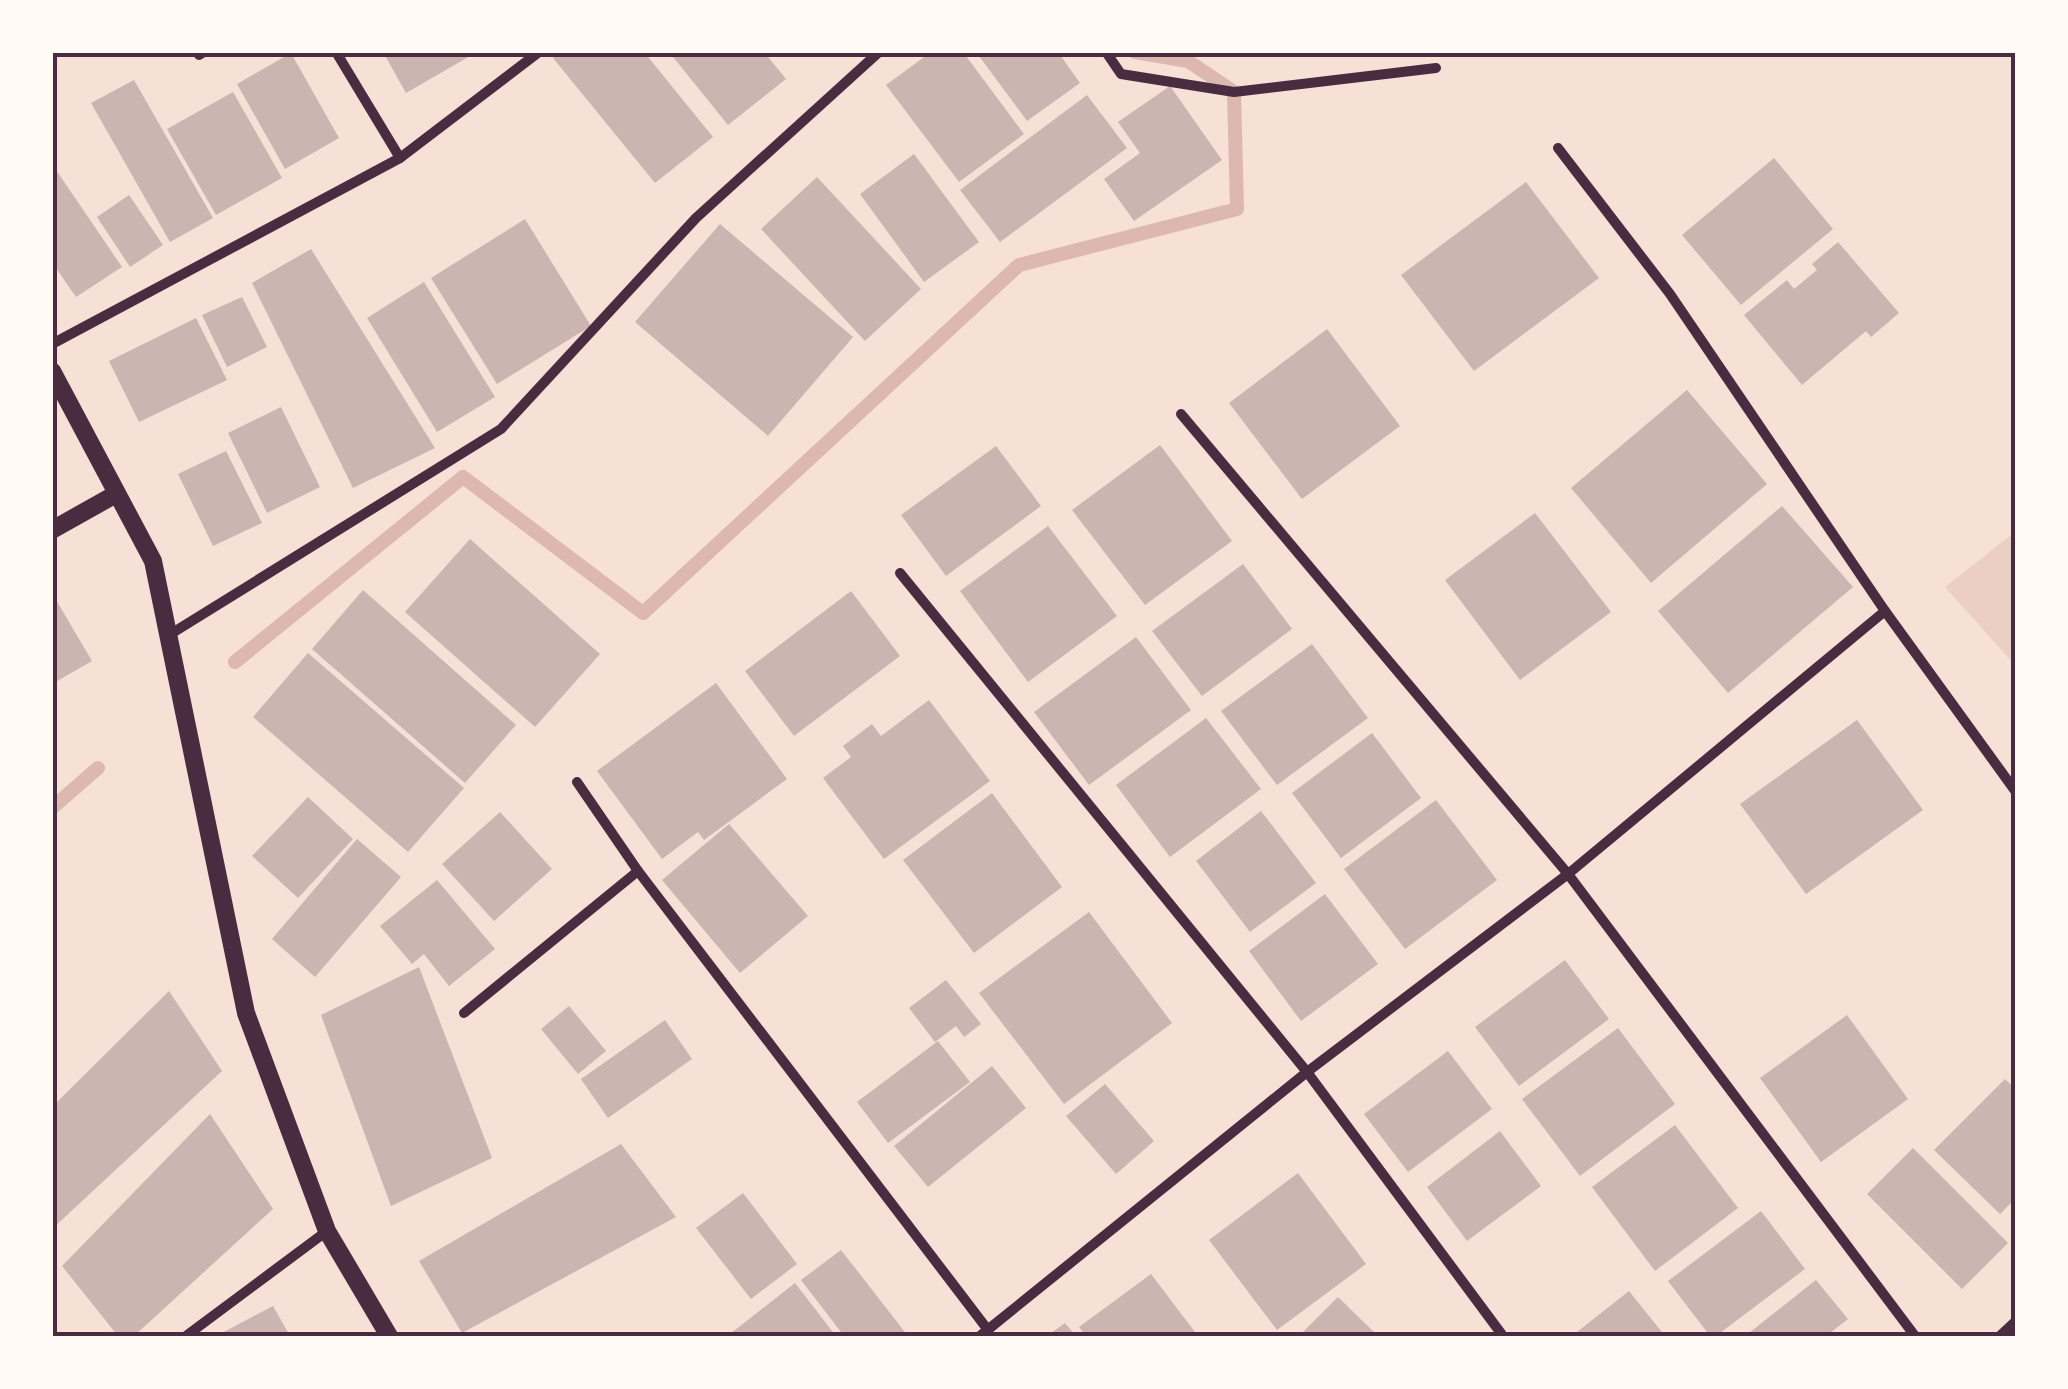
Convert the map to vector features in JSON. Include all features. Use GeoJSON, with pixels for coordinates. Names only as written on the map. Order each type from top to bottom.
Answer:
{"type":"FeatureCollection","features":[{"type":"Feature","properties":{"kind":"street"},"geometry":{"type":"LineString","coordinates":[[336,52],[400,158]]}},
{"type":"Feature","properties":{"kind":"street"},"geometry":{"type":"LineString","coordinates":[[52,344],[400,158],[539,52]]}},
{"type":"Feature","properties":{"kind":"street"},"geometry":{"type":"LineString","coordinates":[[169,635],[502,430],[696,218],[880,52]]}},
{"type":"Feature","properties":{"kind":"street"},"geometry":{"type":"LineString","coordinates":[[1106,52],[1121,74],[1234,92],[1436,68]]}},
{"type":"Feature","properties":{"kind":"street"},"geometry":{"type":"LineString","coordinates":[[1558,148],[1670,294],[1885,611],[2016,792]]}},
{"type":"Feature","properties":{"kind":"street"},"geometry":{"type":"LineString","coordinates":[[52,371],[153,561],[246,1013],[327,1231],[388,1336]]}},
{"type":"Feature","properties":{"kind":"street"},"geometry":{"type":"LineString","coordinates":[[1181,414],[1568,874],[1915,1336]]}},
{"type":"Feature","properties":{"kind":"street"},"geometry":{"type":"LineString","coordinates":[[52,530],[116,494]]}},
{"type":"Feature","properties":{"kind":"street"},"geometry":{"type":"LineString","coordinates":[[900,573],[1307,1072],[1503,1336]]}},
{"type":"Feature","properties":{"kind":"street"},"geometry":{"type":"LineString","coordinates":[[577,782],[638,871],[984,1334],[1307,1072],[1568,874],[1885,611]]}},
{"type":"Feature","properties":{"kind":"street"},"geometry":{"type":"LineString","coordinates":[[464,1013],[638,871]]}},
{"type":"Feature","properties":{"kind":"street"},"geometry":{"type":"LineString","coordinates":[[186,1336],[327,1231]]}},
{"type":"Feature","properties":{"kind":"street"},"geometry":{"type":"LineString","coordinates":[[2000,1336],[2016,1321]]}},
{"type":"Feature","properties":{"kind":"shaded area"},"geometry":{"type":"Polygon","coordinates":[[[2015,532],[2015,665],[1945,587],[2015,532]]]}},
{"type":"Feature","properties":{"kind":"building"},"geometry":{"type":"Polygon","coordinates":[[[383,52],[468,52],[470,56],[406,93],[383,52]]]}},
{"type":"Feature","properties":{"kind":"building"},"geometry":{"type":"Polygon","coordinates":[[[559,52],[644,52],[713,137],[655,183],[553,58],[559,52]]]}},
{"type":"Feature","properties":{"kind":"building"},"geometry":{"type":"Polygon","coordinates":[[[669,52],[764,52],[786,79],[728,125],[669,52]]]}},
{"type":"Feature","properties":{"kind":"building"},"geometry":{"type":"Polygon","coordinates":[[[931,52],[963,52],[1024,134],[959,182],[886,85],[931,52]]]}},
{"type":"Feature","properties":{"kind":"building"},"geometry":{"type":"Polygon","coordinates":[[[976,52],[1058,52],[1080,83],[1027,121],[976,52]]]}},
{"type":"Feature","properties":{"kind":"building"},"geometry":{"type":"Polygon","coordinates":[[[291,53],[339,138],[285,169],[237,84],[291,53]]]}},
{"type":"Feature","properties":{"kind":"building"},"geometry":{"type":"Polygon","coordinates":[[[134,80],[213,218],[170,242],[91,103],[134,80]]]}},
{"type":"Feature","properties":{"kind":"building"},"geometry":{"type":"Polygon","coordinates":[[[1170,86],[1222,160],[1134,221],[1104,179],[1140,153],[1118,122],[1170,86]]]}},
{"type":"Feature","properties":{"kind":"building"},"geometry":{"type":"Polygon","coordinates":[[[233,92],[282,178],[216,215],[167,129],[233,92]]]}},
{"type":"Feature","properties":{"kind":"building"},"geometry":{"type":"Polygon","coordinates":[[[1087,95],[1127,148],[1000,242],[960,190],[1087,95]]]}},
{"type":"Feature","properties":{"kind":"building"},"geometry":{"type":"Polygon","coordinates":[[[914,154],[979,242],[924,282],[860,194],[914,154]]]}},
{"type":"Feature","properties":{"kind":"building"},"geometry":{"type":"Polygon","coordinates":[[[1774,158],[1833,229],[1741,305],[1682,235],[1774,158]]]}},
{"type":"Feature","properties":{"kind":"building"},"geometry":{"type":"Polygon","coordinates":[[[52,164],[122,267],[76,297],[52,262],[52,164]]]}},
{"type":"Feature","properties":{"kind":"building"},"geometry":{"type":"Polygon","coordinates":[[[817,177],[921,289],[865,341],[761,229],[817,177]]]}},
{"type":"Feature","properties":{"kind":"building"},"geometry":{"type":"Polygon","coordinates":[[[1526,182],[1599,278],[1474,371],[1401,275],[1526,182]]]}},
{"type":"Feature","properties":{"kind":"building"},"geometry":{"type":"Polygon","coordinates":[[[129,195],[163,245],[130,267],[97,217],[129,195]]]}},
{"type":"Feature","properties":{"kind":"building"},"geometry":{"type":"Polygon","coordinates":[[[525,219],[591,326],[497,384],[431,278],[525,219]]]}},
{"type":"Feature","properties":{"kind":"building"},"geometry":{"type":"Polygon","coordinates":[[[720,224],[853,337],[768,436],[635,322],[720,224]]]}},
{"type":"Feature","properties":{"kind":"building"},"geometry":{"type":"Polygon","coordinates":[[[1838,242],[1899,313],[1871,337],[1866,331],[1802,385],[1744,315],[1787,280],[1794,289],[1817,270],[1812,264],[1838,242]]]}},
{"type":"Feature","properties":{"kind":"building"},"geometry":{"type":"Polygon","coordinates":[[[311,249],[435,448],[353,488],[252,283],[311,249]]]}},
{"type":"Feature","properties":{"kind":"building"},"geometry":{"type":"Polygon","coordinates":[[[424,282],[495,397],[437,432],[367,318],[424,282]]]}},
{"type":"Feature","properties":{"kind":"building"},"geometry":{"type":"Polygon","coordinates":[[[242,297],[267,347],[227,367],[202,315],[242,297]]]}},
{"type":"Feature","properties":{"kind":"building"},"geometry":{"type":"Polygon","coordinates":[[[196,318],[227,380],[139,422],[109,361],[196,318]]]}},
{"type":"Feature","properties":{"kind":"building"},"geometry":{"type":"Polygon","coordinates":[[[1327,329],[1400,426],[1302,499],[1229,403],[1327,329]]]}},
{"type":"Feature","properties":{"kind":"building"},"geometry":{"type":"Polygon","coordinates":[[[1687,390],[1767,484],[1651,583],[1571,488],[1687,390]]]}},
{"type":"Feature","properties":{"kind":"building"},"geometry":{"type":"Polygon","coordinates":[[[281,407],[320,487],[267,513],[228,433],[281,407]]]}},
{"type":"Feature","properties":{"kind":"building"},"geometry":{"type":"Polygon","coordinates":[[[1160,445],[1232,541],[1145,605],[1072,510],[1160,445]]]}},
{"type":"Feature","properties":{"kind":"building"},"geometry":{"type":"Polygon","coordinates":[[[996,446],[1041,506],[946,576],[901,515],[996,446]]]}},
{"type":"Feature","properties":{"kind":"building"},"geometry":{"type":"Polygon","coordinates":[[[226,451],[262,523],[213,546],[178,474],[226,451]]]}},
{"type":"Feature","properties":{"kind":"building"},"geometry":{"type":"Polygon","coordinates":[[[1782,506],[1853,587],[1728,693],[1658,611],[1782,506]]]}},
{"type":"Feature","properties":{"kind":"building"},"geometry":{"type":"Polygon","coordinates":[[[1535,513],[1611,612],[1520,680],[1445,580],[1535,513]]]}},
{"type":"Feature","properties":{"kind":"building"},"geometry":{"type":"Polygon","coordinates":[[[1048,526],[1117,616],[1028,682],[960,591],[1048,526]]]}},
{"type":"Feature","properties":{"kind":"building"},"geometry":{"type":"Polygon","coordinates":[[[470,539],[600,654],[535,727],[405,612],[470,539]]]}},
{"type":"Feature","properties":{"kind":"building"},"geometry":{"type":"Polygon","coordinates":[[[1243,564],[1292,629],[1202,696],[1152,631],[1243,564]]]}},
{"type":"Feature","properties":{"kind":"building"},"geometry":{"type":"Polygon","coordinates":[[[363,590],[516,725],[465,783],[312,649],[363,590]]]}},
{"type":"Feature","properties":{"kind":"building"},"geometry":{"type":"Polygon","coordinates":[[[851,591],[900,656],[794,736],[745,671],[851,591]]]}},
{"type":"Feature","properties":{"kind":"building"},"geometry":{"type":"Polygon","coordinates":[[[52,593],[92,661],[52,684],[52,593]]]}},
{"type":"Feature","properties":{"kind":"building"},"geometry":{"type":"Polygon","coordinates":[[[1136,637],[1191,710],[1089,785],[1034,712],[1136,637]]]}},
{"type":"Feature","properties":{"kind":"building"},"geometry":{"type":"Polygon","coordinates":[[[1312,644],[1368,718],[1277,785],[1221,711],[1312,644]]]}},
{"type":"Feature","properties":{"kind":"building"},"geometry":{"type":"Polygon","coordinates":[[[308,653],[464,788],[408,852],[253,717],[308,653]]]}},
{"type":"Feature","properties":{"kind":"building"},"geometry":{"type":"Polygon","coordinates":[[[716,683],[787,779],[704,840],[698,832],[662,859],[597,771],[716,683]]]}},
{"type":"Feature","properties":{"kind":"building"},"geometry":{"type":"Polygon","coordinates":[[[929,700],[990,781],[884,859],[823,778],[851,757],[843,746],[872,724],[881,736],[929,700]]]}},
{"type":"Feature","properties":{"kind":"building"},"geometry":{"type":"Polygon","coordinates":[[[1206,718],[1261,789],[1170,857],[1116,785],[1206,718]]]}},
{"type":"Feature","properties":{"kind":"building"},"geometry":{"type":"Polygon","coordinates":[[[1857,720],[1923,810],[1806,894],[1740,804],[1857,720]]]}},
{"type":"Feature","properties":{"kind":"building"},"geometry":{"type":"Polygon","coordinates":[[[1372,733],[1421,798],[1341,858],[1292,793],[1372,733]]]}},
{"type":"Feature","properties":{"kind":"building"},"geometry":{"type":"Polygon","coordinates":[[[992,793],[1062,887],[974,953],[903,860],[992,793]]]}},
{"type":"Feature","properties":{"kind":"building"},"geometry":{"type":"Polygon","coordinates":[[[308,797],[353,839],[298,898],[252,856],[308,797]]]}},
{"type":"Feature","properties":{"kind":"building"},"geometry":{"type":"Polygon","coordinates":[[[1436,800],[1497,880],[1405,949],[1344,869],[1436,800]]]}},
{"type":"Feature","properties":{"kind":"building"},"geometry":{"type":"Polygon","coordinates":[[[1261,811],[1316,883],[1250,932],[1196,861],[1261,811]]]}},
{"type":"Feature","properties":{"kind":"building"},"geometry":{"type":"Polygon","coordinates":[[[500,812],[552,869],[494,921],[442,864],[500,812]]]}},
{"type":"Feature","properties":{"kind":"building"},"geometry":{"type":"Polygon","coordinates":[[[729,824],[808,916],[740,973],[662,880],[729,824]]]}},
{"type":"Feature","properties":{"kind":"building"},"geometry":{"type":"Polygon","coordinates":[[[357,839],[401,877],[315,977],[272,939],[357,839]]]}},
{"type":"Feature","properties":{"kind":"building"},"geometry":{"type":"Polygon","coordinates":[[[437,880],[495,949],[449,986],[424,954],[412,964],[380,926],[437,880]]]}},
{"type":"Feature","properties":{"kind":"building"},"geometry":{"type":"Polygon","coordinates":[[[1325,894],[1378,964],[1301,1021],[1249,951],[1325,894]]]}},
{"type":"Feature","properties":{"kind":"building"},"geometry":{"type":"Polygon","coordinates":[[[1089,912],[1172,1023],[1064,1104],[979,993],[1089,912]]]}},
{"type":"Feature","properties":{"kind":"building"},"geometry":{"type":"Polygon","coordinates":[[[1565,960],[1609,1019],[1519,1086],[1475,1027],[1565,960]]]}},
{"type":"Feature","properties":{"kind":"building"},"geometry":{"type":"Polygon","coordinates":[[[419,967],[492,1158],[391,1206],[321,1015],[419,967]]]}},
{"type":"Feature","properties":{"kind":"building"},"geometry":{"type":"Polygon","coordinates":[[[946,980],[981,1024],[964,1037],[956,1026],[935,1042],[909,1008],[946,980]]]}},
{"type":"Feature","properties":{"kind":"building"},"geometry":{"type":"Polygon","coordinates":[[[169,991],[222,1071],[52,1229],[52,1107],[169,991]]]}},
{"type":"Feature","properties":{"kind":"building"},"geometry":{"type":"Polygon","coordinates":[[[569,1006],[606,1051],[578,1074],[541,1029],[569,1006]]]}},
{"type":"Feature","properties":{"kind":"building"},"geometry":{"type":"Polygon","coordinates":[[[1847,1015],[1908,1099],[1821,1162],[1760,1078],[1847,1015]]]}},
{"type":"Feature","properties":{"kind":"building"},"geometry":{"type":"Polygon","coordinates":[[[665,1020],[692,1059],[608,1118],[581,1079],[665,1020]]]}},
{"type":"Feature","properties":{"kind":"building"},"geometry":{"type":"Polygon","coordinates":[[[1618,1028],[1675,1104],[1580,1176],[1522,1099],[1618,1028]]]}},
{"type":"Feature","properties":{"kind":"building"},"geometry":{"type":"Polygon","coordinates":[[[938,1041],[970,1082],[888,1143],[857,1102],[938,1041]]]}},
{"type":"Feature","properties":{"kind":"building"},"geometry":{"type":"Polygon","coordinates":[[[1448,1051],[1492,1109],[1408,1172],[1364,1114],[1448,1051]]]}},
{"type":"Feature","properties":{"kind":"building"},"geometry":{"type":"Polygon","coordinates":[[[992,1066],[1026,1108],[928,1187],[894,1146],[992,1066]]]}},
{"type":"Feature","properties":{"kind":"building"},"geometry":{"type":"Polygon","coordinates":[[[2005,1079],[2016,1089],[2016,1198],[2000,1214],[1934,1150],[2005,1079]]]}},
{"type":"Feature","properties":{"kind":"building"},"geometry":{"type":"Polygon","coordinates":[[[1105,1084],[1154,1141],[1116,1174],[1066,1116],[1105,1084]]]}},
{"type":"Feature","properties":{"kind":"building"},"geometry":{"type":"Polygon","coordinates":[[[210,1114],[273,1209],[134,1336],[118,1336],[62,1266],[210,1114]]]}},
{"type":"Feature","properties":{"kind":"building"},"geometry":{"type":"Polygon","coordinates":[[[1675,1125],[1738,1208],[1655,1271],[1592,1187],[1675,1125]]]}},
{"type":"Feature","properties":{"kind":"building"},"geometry":{"type":"Polygon","coordinates":[[[1500,1131],[1541,1186],[1467,1241],[1427,1187],[1500,1131]]]}},
{"type":"Feature","properties":{"kind":"building"},"geometry":{"type":"Polygon","coordinates":[[[621,1144],[676,1217],[462,1333],[419,1261],[621,1144]]]}},
{"type":"Feature","properties":{"kind":"building"},"geometry":{"type":"Polygon","coordinates":[[[1913,1148],[2008,1243],[1962,1289],[1867,1194],[1913,1148]]]}},
{"type":"Feature","properties":{"kind":"building"},"geometry":{"type":"Polygon","coordinates":[[[1298,1173],[1366,1264],[1277,1330],[1209,1240],[1298,1173]]]}},
{"type":"Feature","properties":{"kind":"building"},"geometry":{"type":"Polygon","coordinates":[[[743,1193],[797,1264],[751,1299],[696,1228],[743,1193]]]}},
{"type":"Feature","properties":{"kind":"building"},"geometry":{"type":"Polygon","coordinates":[[[1761,1211],[1805,1269],[1716,1336],[1710,1336],[1668,1281],[1761,1211]]]}},
{"type":"Feature","properties":{"kind":"building"},"geometry":{"type":"Polygon","coordinates":[[[841,1250],[908,1336],[844,1336],[801,1280],[841,1250]]]}},
{"type":"Feature","properties":{"kind":"building"},"geometry":{"type":"Polygon","coordinates":[[[1151,1274],[1198,1336],[1086,1336],[1079,1327],[1151,1274]]]}},
{"type":"Feature","properties":{"kind":"building"},"geometry":{"type":"Polygon","coordinates":[[[1816,1280],[1848,1319],[1826,1336],[1745,1336],[1816,1280]]]}},
{"type":"Feature","properties":{"kind":"building"},"geometry":{"type":"Polygon","coordinates":[[[795,1283],[836,1336],[730,1334],[795,1283]]]}},
{"type":"Feature","properties":{"kind":"building"},"geometry":{"type":"Polygon","coordinates":[[[1629,1291],[1665,1336],[1572,1336],[1629,1291]]]}},
{"type":"Feature","properties":{"kind":"building"},"geometry":{"type":"Polygon","coordinates":[[[1338,1297],[1378,1336],[1299,1336],[1338,1297]]]}},
{"type":"Feature","properties":{"kind":"building"},"geometry":{"type":"Polygon","coordinates":[[[273,1306],[290,1336],[216,1336],[273,1306]]]}},
{"type":"Feature","properties":{"kind":"building"},"geometry":{"type":"Polygon","coordinates":[[[1065,1323],[1076,1336],[1047,1336],[1065,1323]]]}},
{"type":"Feature","properties":{"kind":"waterway"},"geometry":{"type":"LineString","coordinates":[[235,662],[463,477],[643,613],[1019,265],[1237,209],[1234,92],[1188,61],[1135,52]]}},
{"type":"Feature","properties":{"kind":"waterway"},"geometry":{"type":"LineString","coordinates":[[52,808],[98,768]]}}]}
